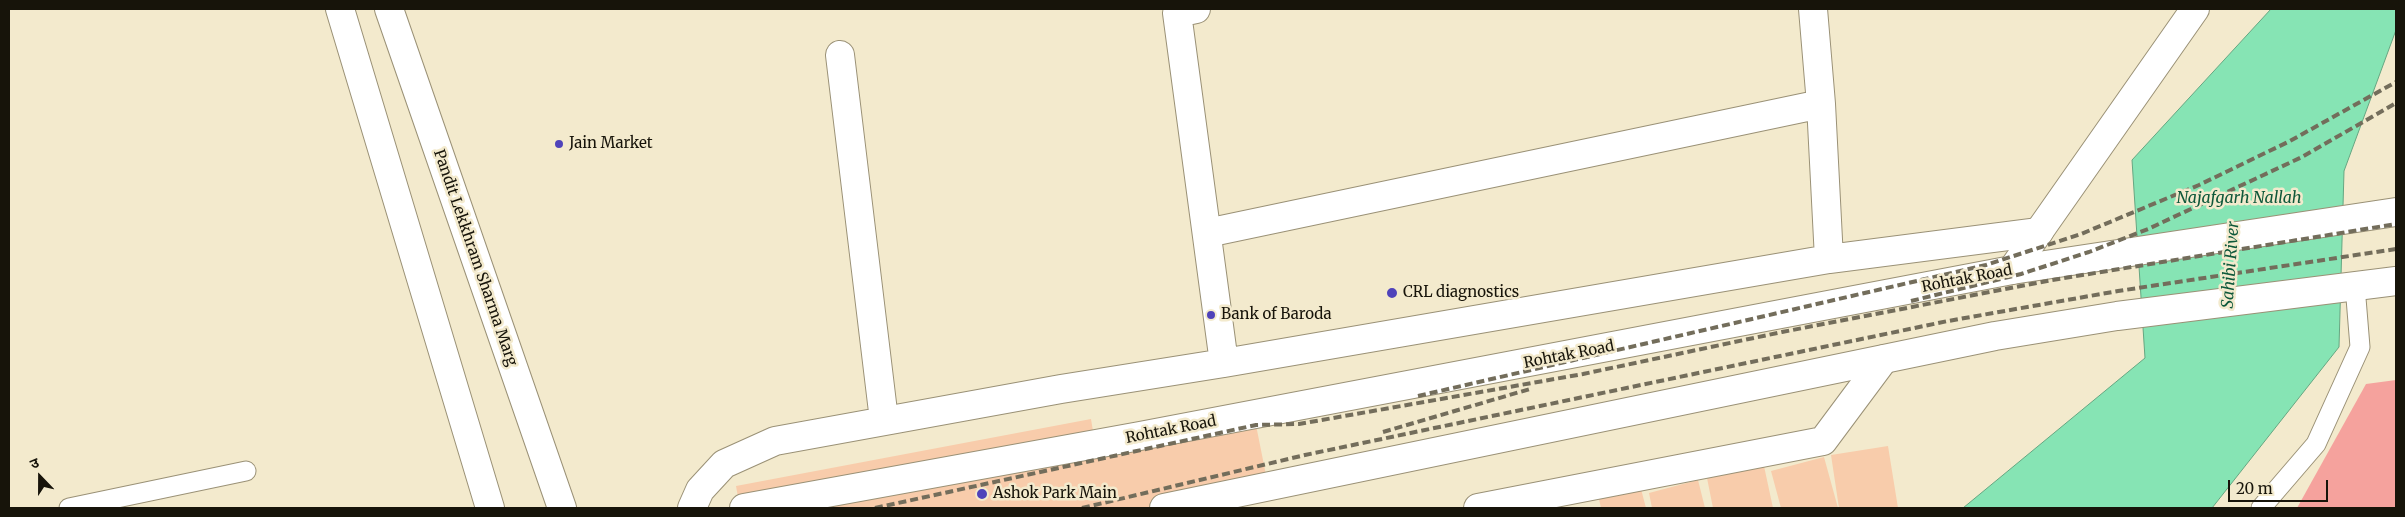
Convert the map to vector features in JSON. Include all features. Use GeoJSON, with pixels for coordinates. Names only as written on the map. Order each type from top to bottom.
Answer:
{"type":"FeatureCollection","features":[{"type":"Feature","properties":{"kind":"street"},"geometry":{"type":"LineString","coordinates":[[340,9],[490,508]]}},
{"type":"Feature","properties":{"kind":"street","name":"Pandit Lekkhram Sharma Marg"},"geometry":{"type":"LineString","coordinates":[[389,9],[562,508]]}},
{"type":"Feature","properties":{"kind":"street"},"geometry":{"type":"LineString","coordinates":[[1196,9],[1178,13],[1224,363]]}},
{"type":"Feature","properties":{"kind":"street"},"geometry":{"type":"LineString","coordinates":[[1813,9],[1822,104],[1828,259]]}},
{"type":"Feature","properties":{"kind":"street"},"geometry":{"type":"LineString","coordinates":[[2012,270],[2195,9]]}},
{"type":"Feature","properties":{"kind":"street"},"geometry":{"type":"LineString","coordinates":[[840,55],[884,420]]}},
{"type":"Feature","properties":{"kind":"street"},"geometry":{"type":"LineString","coordinates":[[1207,233],[1822,104]]}},
{"type":"Feature","properties":{"kind":"street","name":"Rohtak Road"},"geometry":{"type":"LineString","coordinates":[[744,508],[1140,436],[2012,270],[2396,212]]}},
{"type":"Feature","properties":{"kind":"street"},"geometry":{"type":"LineString","coordinates":[[692,508],[700,490],[724,464],[775,442],[884,420],[1828,259],[2039,232]]}},
{"type":"Feature","properties":{"kind":"street"},"geometry":{"type":"LineString","coordinates":[[1164,508],[1246,500],[1995,336],[2117,316],[2396,281]]}},
{"type":"Feature","properties":{"kind":"street"},"geometry":{"type":"LineString","coordinates":[[1478,508],[1823,441],[1884,359]]}},
{"type":"Feature","properties":{"kind":"lane"},"geometry":{"type":"LineString","coordinates":[[2261,508],[2316,444],[2360,347],[2355,286]]}},
{"type":"Feature","properties":{"kind":"lane"},"geometry":{"type":"LineString","coordinates":[[69,508],[246,471]]}},
{"type":"Feature","properties":{"kind":"shaded area"},"geometry":{"type":"Polygon","coordinates":[[[2396,380],[2396,508],[2297,508],[2366,384],[2396,380]]]}},
{"type":"Feature","properties":{"kind":"water","name":"Najafgarh Nallah"},"geometry":{"type":"Polygon","coordinates":[[[2271,9],[2396,9],[2396,30],[2344,171],[2339,347],[2212,508],[1963,508],[2145,358],[2132,160],[2271,9]]]}},
{"type":"Feature","properties":{"kind":"building"},"geometry":{"type":"Polygon","coordinates":[[[1091,419],[1097,455],[1256,425],[1268,485],[1145,508],[740,508],[736,486],[1091,419]]]}},
{"type":"Feature","properties":{"kind":"building"},"geometry":{"type":"Polygon","coordinates":[[[1888,446],[1898,508],[1839,508],[1831,455],[1888,446]]]}},
{"type":"Feature","properties":{"kind":"building"},"geometry":{"type":"Polygon","coordinates":[[[1824,457],[1838,508],[1781,508],[1771,471],[1824,457]]]}},
{"type":"Feature","properties":{"kind":"building"},"geometry":{"type":"Polygon","coordinates":[[[1764,466],[1773,508],[1713,508],[1707,478],[1764,466]]]}},
{"type":"Feature","properties":{"kind":"building"},"geometry":{"type":"Polygon","coordinates":[[[1698,480],[1705,508],[1652,508],[1649,493],[1698,480]]]}},
{"type":"Feature","properties":{"kind":"building"},"geometry":{"type":"Polygon","coordinates":[[[1641,489],[1646,508],[1601,508],[1599,499],[1641,489]]]}},
{"type":"Feature","properties":{"kind":"railway"},"geometry":{"type":"LineString","coordinates":[[1418,396],[1986,265],[2081,234],[2199,185],[2290,141],[2396,82]]}},
{"type":"Feature","properties":{"kind":"railway"},"geometry":{"type":"LineString","coordinates":[[1911,301],[2021,274],[2089,252],[2148,229],[2302,157],[2396,103]]}},
{"type":"Feature","properties":{"kind":"railway"},"geometry":{"type":"LineString","coordinates":[[875,508],[1256,425],[1299,424],[1583,374],[1782,332],[2052,280],[2396,224]]}},
{"type":"Feature","properties":{"kind":"railway"},"geometry":{"type":"LineString","coordinates":[[1082,508],[1305,455],[1948,321],[2118,291],[2396,249]]}},
{"type":"Feature","properties":{"kind":"railway"},"geometry":{"type":"LineString","coordinates":[[1383,432],[1530,389]]}},
{"type":"Feature","properties":{"kind":"place","name":"Jain Market"},"geometry":{"type":"Point","coordinates":[559,144]}},
{"type":"Feature","properties":{"kind":"place","name":"CRL diagnostics"},"geometry":{"type":"Point","coordinates":[1392,293]}},
{"type":"Feature","properties":{"kind":"place","name":"Bank of Baroda"},"geometry":{"type":"Point","coordinates":[1211,315]}},
{"type":"Feature","properties":{"kind":"place","name":"Ashok Park Main"},"geometry":{"type":"Point","coordinates":[982,494]}},
{"type":"Feature","properties":{"kind":"water label","name":"Sahibi River"},"geometry":{"type":"Point","coordinates":[2231,265]}}]}
